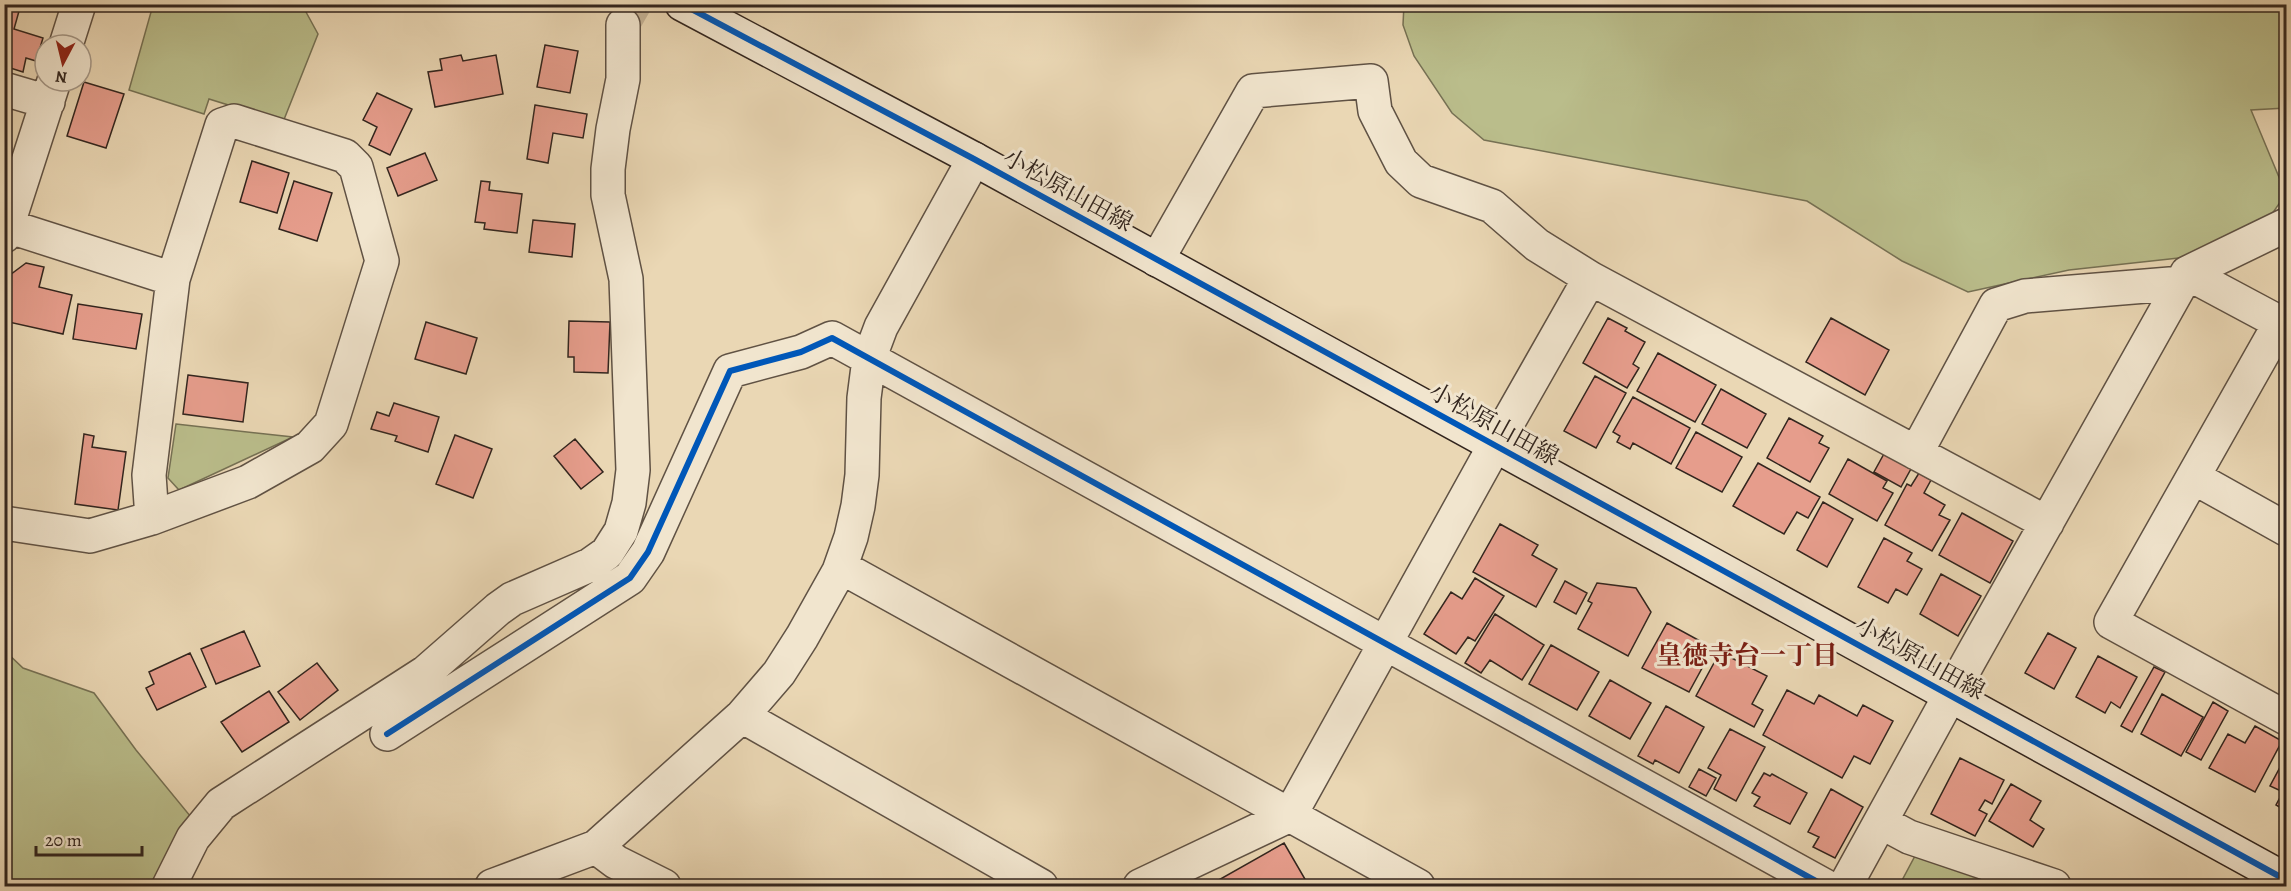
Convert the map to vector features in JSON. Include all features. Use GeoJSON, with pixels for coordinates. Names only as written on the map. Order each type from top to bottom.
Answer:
{"type":"FeatureCollection","features":[{"type":"Feature","properties":{"kind":"street"},"geometry":{"type":"LineString","coordinates":[[70,33],[79,4]]}},
{"type":"Feature","properties":{"kind":"street","name":"小松原山田線"},"geometry":{"type":"LineString","coordinates":[[682,4],[974,159],[2286,880]]}},
{"type":"Feature","properties":{"kind":"street"},"geometry":{"type":"LineString","coordinates":[[169,886],[193,838],[221,804],[426,672],[512,599],[590,565],[607,553],[621,531],[629,503],[633,470],[626,279],[608,195],[608,169],[623,79],[624,25]]}},
{"type":"Feature","properties":{"kind":"street"},"geometry":{"type":"LineString","coordinates":[[1157,260],[1253,91],[1371,81],[1375,111],[1401,162],[1421,181],[1492,206],[1537,245],[1590,278],[2047,523]]}},
{"type":"Feature","properties":{"kind":"street"},"geometry":{"type":"LineString","coordinates":[[4,89],[33,91]]}},
{"type":"Feature","properties":{"kind":"street"},"geometry":{"type":"LineString","coordinates":[[51,93],[6,229],[173,279]]}},
{"type":"Feature","properties":{"kind":"street"},"geometry":{"type":"LineString","coordinates":[[4,523],[90,536],[152,518],[248,482],[310,447],[331,424],[382,261],[356,167],[345,156],[246,124],[234,121],[222,125],[173,279],[149,475],[152,518]]}},
{"type":"Feature","properties":{"kind":"street"},"geometry":{"type":"LineString","coordinates":[[492,886],[596,847],[742,716],[779,673],[841,567],[858,506],[862,474],[864,398],[869,359],[881,327],[974,159]]}},
{"type":"Feature","properties":{"kind":"street"},"geometry":{"type":"LineString","coordinates":[[1916,453],[1996,305],[2025,296],[2185,278],[2286,225]]}},
{"type":"Feature","properties":{"kind":"street"},"geometry":{"type":"LineString","coordinates":[[1140,886],[1290,815],[1590,278]]}},
{"type":"Feature","properties":{"kind":"street"},"geometry":{"type":"LineString","coordinates":[[2185,278],[2283,325],[2111,622],[2286,718]]}},
{"type":"Feature","properties":{"kind":"street"},"geometry":{"type":"LineString","coordinates":[[1845,886],[2185,278]]}},
{"type":"Feature","properties":{"kind":"street"},"geometry":{"type":"LineString","coordinates":[[387,734],[630,578],[648,552],[730,371],[801,352],[832,338],[1825,886]]}},
{"type":"Feature","properties":{"kind":"street"},"geometry":{"type":"LineString","coordinates":[[2193,477],[2286,529]]}},
{"type":"Feature","properties":{"kind":"street"},"geometry":{"type":"LineString","coordinates":[[841,567],[1418,886]]}},
{"type":"Feature","properties":{"kind":"street"},"geometry":{"type":"LineString","coordinates":[[742,716],[1041,886]]}},
{"type":"Feature","properties":{"kind":"street"},"geometry":{"type":"LineString","coordinates":[[1881,822],[1909,837],[2054,886]]}},
{"type":"Feature","properties":{"kind":"street"},"geometry":{"type":"LineString","coordinates":[[596,847],[650,883]]}},
{"type":"Feature","properties":{"kind":"green space"},"geometry":{"type":"Polygon","coordinates":[[[1404,4],[2286,5],[2286,108],[2251,110],[2286,194],[2267,221],[2197,256],[2069,270],[1968,292],[1902,261],[1807,201],[1484,140],[1452,113],[1414,56],[1403,25],[1404,4]]]}},
{"type":"Feature","properties":{"kind":"green space"},"geometry":{"type":"Polygon","coordinates":[[[153,5],[309,5],[306,12],[318,34],[283,122],[209,99],[204,114],[129,90],[153,5]]]}},
{"type":"Feature","properties":{"kind":"green space"},"geometry":{"type":"Polygon","coordinates":[[[176,424],[293,437],[179,490],[168,478],[176,424]]]}},
{"type":"Feature","properties":{"kind":"green space"},"geometry":{"type":"Polygon","coordinates":[[[4,650],[23,668],[94,693],[136,750],[191,817],[152,886],[5,886],[4,650]]]}},
{"type":"Feature","properties":{"kind":"green space"},"geometry":{"type":"Polygon","coordinates":[[[1915,856],[2013,886],[1899,886],[1915,856]]]}},
{"type":"Feature","properties":{"kind":"building"},"geometry":{"type":"Polygon","coordinates":[[[4,4],[21,4],[14,29],[33,35],[33,60],[26,58],[23,72],[4,66],[4,4]]]}},
{"type":"Feature","properties":{"kind":"building"},"geometry":{"type":"Polygon","coordinates":[[[545,45],[578,51],[570,93],[537,87],[545,45]]]}},
{"type":"Feature","properties":{"kind":"building"},"geometry":{"type":"Polygon","coordinates":[[[461,55],[463,61],[496,55],[503,94],[435,107],[428,72],[442,70],[440,59],[461,55]]]}},
{"type":"Feature","properties":{"kind":"building"},"geometry":{"type":"Polygon","coordinates":[[[93,85],[124,94],[106,148],[67,136],[81,93],[93,93],[93,85]]]}},
{"type":"Feature","properties":{"kind":"building"},"geometry":{"type":"Polygon","coordinates":[[[377,93],[412,109],[390,155],[369,145],[377,127],[363,120],[377,93]]]}},
{"type":"Feature","properties":{"kind":"building"},"geometry":{"type":"Polygon","coordinates":[[[535,105],[587,114],[583,138],[553,133],[548,163],[527,159],[535,105]]]}},
{"type":"Feature","properties":{"kind":"building"},"geometry":{"type":"Polygon","coordinates":[[[425,153],[437,180],[398,196],[387,168],[425,153]]]}},
{"type":"Feature","properties":{"kind":"building"},"geometry":{"type":"Polygon","coordinates":[[[252,161],[289,173],[277,213],[240,202],[252,161]]]}},
{"type":"Feature","properties":{"kind":"building"},"geometry":{"type":"Polygon","coordinates":[[[294,181],[332,193],[317,241],[279,229],[294,181]]]}},
{"type":"Feature","properties":{"kind":"building"},"geometry":{"type":"Polygon","coordinates":[[[481,181],[490,182],[489,190],[522,194],[517,233],[484,229],[485,223],[475,222],[481,181]]]}},
{"type":"Feature","properties":{"kind":"building"},"geometry":{"type":"Polygon","coordinates":[[[533,220],[575,224],[572,257],[529,252],[533,220]]]}},
{"type":"Feature","properties":{"kind":"building"},"geometry":{"type":"Polygon","coordinates":[[[26,263],[44,267],[39,287],[72,295],[63,334],[4,321],[4,297],[10,275],[26,263]]]}},
{"type":"Feature","properties":{"kind":"building"},"geometry":{"type":"Polygon","coordinates":[[[78,304],[142,314],[136,349],[73,339],[78,304]]]}},
{"type":"Feature","properties":{"kind":"building"},"geometry":{"type":"Polygon","coordinates":[[[1608,318],[1627,328],[1625,331],[1645,342],[1633,364],[1639,368],[1627,388],[1583,363],[1608,318]]]}},
{"type":"Feature","properties":{"kind":"building"},"geometry":{"type":"Polygon","coordinates":[[[1831,318],[1889,350],[1865,395],[1806,362],[1831,318]]]}},
{"type":"Feature","properties":{"kind":"building"},"geometry":{"type":"Polygon","coordinates":[[[569,321],[610,322],[608,373],[574,372],[574,357],[568,357],[569,321]]]}},
{"type":"Feature","properties":{"kind":"building"},"geometry":{"type":"Polygon","coordinates":[[[426,322],[477,338],[466,374],[415,359],[426,322]]]}},
{"type":"Feature","properties":{"kind":"building"},"geometry":{"type":"Polygon","coordinates":[[[1658,353],[1716,385],[1695,422],[1637,391],[1658,353]]]}},
{"type":"Feature","properties":{"kind":"building"},"geometry":{"type":"Polygon","coordinates":[[[188,375],[248,383],[243,422],[183,414],[188,375]]]}},
{"type":"Feature","properties":{"kind":"building"},"geometry":{"type":"Polygon","coordinates":[[[1595,376],[1626,393],[1596,448],[1564,431],[1595,376]]]}},
{"type":"Feature","properties":{"kind":"building"},"geometry":{"type":"Polygon","coordinates":[[[1721,389],[1766,414],[1747,448],[1702,424],[1721,389]]]}},
{"type":"Feature","properties":{"kind":"building"},"geometry":{"type":"Polygon","coordinates":[[[1633,397],[1690,428],[1671,464],[1633,443],[1630,449],[1617,442],[1620,436],[1613,432],[1633,397]]]}},
{"type":"Feature","properties":{"kind":"building"},"geometry":{"type":"Polygon","coordinates":[[[394,403],[439,417],[428,452],[395,441],[397,436],[371,429],[377,412],[389,416],[394,403]]]}},
{"type":"Feature","properties":{"kind":"building"},"geometry":{"type":"Polygon","coordinates":[[[1789,418],[1823,436],[1819,443],[1829,448],[1810,482],[1767,458],[1789,418]]]}},
{"type":"Feature","properties":{"kind":"building"},"geometry":{"type":"Polygon","coordinates":[[[1696,432],[1742,457],[1722,492],[1676,468],[1696,432]]]}},
{"type":"Feature","properties":{"kind":"building"},"geometry":{"type":"Polygon","coordinates":[[[84,434],[94,436],[92,447],[126,452],[118,510],[75,504],[84,434]]]}},
{"type":"Feature","properties":{"kind":"building"},"geometry":{"type":"Polygon","coordinates":[[[455,435],[492,449],[473,498],[436,484],[455,435]]]}},
{"type":"Feature","properties":{"kind":"building"},"geometry":{"type":"Polygon","coordinates":[[[575,439],[603,472],[581,489],[554,456],[575,439]]]}},
{"type":"Feature","properties":{"kind":"building"},"geometry":{"type":"Polygon","coordinates":[[[1885,452],[1912,467],[1901,487],[1874,472],[1885,452]]]}},
{"type":"Feature","properties":{"kind":"building"},"geometry":{"type":"Polygon","coordinates":[[[1848,459],[1887,481],[1883,488],[1893,493],[1877,521],[1829,494],[1848,459]]]}},
{"type":"Feature","properties":{"kind":"building"},"geometry":{"type":"Polygon","coordinates":[[[1758,463],[1820,497],[1808,518],[1797,512],[1784,534],[1733,506],[1758,463]]]}},
{"type":"Feature","properties":{"kind":"building"},"geometry":{"type":"Polygon","coordinates":[[[1919,473],[1931,480],[1924,493],[1945,505],[1939,515],[1950,520],[1932,551],[1885,525],[1907,484],[1911,486],[1919,473]]]}},
{"type":"Feature","properties":{"kind":"building"},"geometry":{"type":"Polygon","coordinates":[[[1823,502],[1853,519],[1827,567],[1797,550],[1823,502]]]}},
{"type":"Feature","properties":{"kind":"building"},"geometry":{"type":"Polygon","coordinates":[[[1962,513],[2013,541],[1990,583],[1939,555],[1962,513]]]}},
{"type":"Feature","properties":{"kind":"building"},"geometry":{"type":"Polygon","coordinates":[[[1500,524],[1538,545],[1532,555],[1557,569],[1536,607],[1473,572],[1500,524]]]}},
{"type":"Feature","properties":{"kind":"building"},"geometry":{"type":"Polygon","coordinates":[[[1884,538],[1912,553],[1907,561],[1922,569],[1907,595],[1896,589],[1888,603],[1858,587],[1884,538]]]}},
{"type":"Feature","properties":{"kind":"building"},"geometry":{"type":"Polygon","coordinates":[[[1941,574],[1981,596],[1958,636],[1920,614],[1941,574]]]}},
{"type":"Feature","properties":{"kind":"building"},"geometry":{"type":"Polygon","coordinates":[[[1475,578],[1504,596],[1475,641],[1468,637],[1456,654],[1424,634],[1451,592],[1462,599],[1475,578]]]}},
{"type":"Feature","properties":{"kind":"building"},"geometry":{"type":"Polygon","coordinates":[[[1565,581],[1587,593],[1576,614],[1554,602],[1565,581]]]}},
{"type":"Feature","properties":{"kind":"building"},"geometry":{"type":"Polygon","coordinates":[[[1597,583],[1636,588],[1651,612],[1628,656],[1578,629],[1592,603],[1588,601],[1597,583]]]}},
{"type":"Feature","properties":{"kind":"building"},"geometry":{"type":"Polygon","coordinates":[[[1495,614],[1544,645],[1522,680],[1490,660],[1481,673],[1465,663],[1495,614]]]}},
{"type":"Feature","properties":{"kind":"building"},"geometry":{"type":"Polygon","coordinates":[[[1667,623],[1713,648],[1689,692],[1642,668],[1667,623]]]}},
{"type":"Feature","properties":{"kind":"building"},"geometry":{"type":"Polygon","coordinates":[[[244,631],[260,666],[216,684],[201,649],[244,631]]]}},
{"type":"Feature","properties":{"kind":"building"},"geometry":{"type":"Polygon","coordinates":[[[2048,633],[2076,648],[2054,689],[2025,673],[2048,633]]]}},
{"type":"Feature","properties":{"kind":"building"},"geometry":{"type":"Polygon","coordinates":[[[1551,645],[1599,672],[1577,710],[1529,684],[1551,645]]]}},
{"type":"Feature","properties":{"kind":"building"},"geometry":{"type":"Polygon","coordinates":[[[1720,652],[1767,676],[1752,704],[1763,710],[1754,727],[1696,696],[1720,652]]]}},
{"type":"Feature","properties":{"kind":"building"},"geometry":{"type":"Polygon","coordinates":[[[190,653],[206,687],[157,710],[146,688],[154,684],[149,672],[190,653]]]}},
{"type":"Feature","properties":{"kind":"building"},"geometry":{"type":"Polygon","coordinates":[[[2098,656],[2137,677],[2120,708],[2111,702],[2105,713],[2076,697],[2098,656]]]}},
{"type":"Feature","properties":{"kind":"building"},"geometry":{"type":"Polygon","coordinates":[[[317,663],[338,690],[300,720],[278,692],[317,663]]]}},
{"type":"Feature","properties":{"kind":"building"},"geometry":{"type":"Polygon","coordinates":[[[2154,667],[2165,672],[2132,732],[2121,726],[2154,667]]]}},
{"type":"Feature","properties":{"kind":"building"},"geometry":{"type":"Polygon","coordinates":[[[1610,680],[1651,703],[1630,739],[1589,716],[1610,680]]]}},
{"type":"Feature","properties":{"kind":"building"},"geometry":{"type":"Polygon","coordinates":[[[1787,690],[1814,704],[1819,695],[1857,716],[1863,705],[1893,721],[1870,764],[1854,756],[1842,778],[1763,735],[1787,690]]]}},
{"type":"Feature","properties":{"kind":"building"},"geometry":{"type":"Polygon","coordinates":[[[269,691],[289,722],[242,752],[221,722],[269,691]]]}},
{"type":"Feature","properties":{"kind":"building"},"geometry":{"type":"Polygon","coordinates":[[[2162,694],[2203,717],[2181,756],[2141,734],[2162,694]]]}},
{"type":"Feature","properties":{"kind":"building"},"geometry":{"type":"Polygon","coordinates":[[[2213,702],[2228,711],[2201,760],[2186,752],[2213,702]]]}},
{"type":"Feature","properties":{"kind":"building"},"geometry":{"type":"Polygon","coordinates":[[[1666,706],[1704,727],[1679,773],[1655,760],[1653,764],[1638,756],[1666,706]]]}},
{"type":"Feature","properties":{"kind":"building"},"geometry":{"type":"Polygon","coordinates":[[[2255,726],[2282,741],[2255,792],[2209,768],[2228,734],[2245,743],[2255,726]]]}},
{"type":"Feature","properties":{"kind":"building"},"geometry":{"type":"Polygon","coordinates":[[[1730,729],[1765,747],[1736,801],[1714,789],[1721,775],[1708,768],[1730,729]]]}},
{"type":"Feature","properties":{"kind":"building"},"geometry":{"type":"Polygon","coordinates":[[[2286,756],[2286,782],[2281,791],[2270,786],[2286,756]]]}},
{"type":"Feature","properties":{"kind":"building"},"geometry":{"type":"Polygon","coordinates":[[[1960,758],[2004,780],[1992,804],[1985,800],[1979,810],[1987,814],[1975,836],[1931,814],[1960,758]]]}},
{"type":"Feature","properties":{"kind":"building"},"geometry":{"type":"Polygon","coordinates":[[[1699,769],[1716,778],[1706,796],[1689,787],[1699,769]]]}},
{"type":"Feature","properties":{"kind":"building"},"geometry":{"type":"Polygon","coordinates":[[[1764,773],[1770,776],[1772,774],[1807,793],[1790,824],[1754,806],[1760,797],[1752,793],[1764,773]]]}},
{"type":"Feature","properties":{"kind":"building"},"geometry":{"type":"Polygon","coordinates":[[[2011,784],[2041,801],[2030,820],[2044,829],[2033,847],[1989,821],[2011,784]]]}},
{"type":"Feature","properties":{"kind":"building"},"geometry":{"type":"Polygon","coordinates":[[[2286,786],[2286,811],[2276,805],[2286,786]]]}},
{"type":"Feature","properties":{"kind":"building"},"geometry":{"type":"Polygon","coordinates":[[[1831,789],[1863,807],[1835,858],[1813,847],[1819,837],[1808,832],[1831,789]]]}},
{"type":"Feature","properties":{"kind":"building"},"geometry":{"type":"Polygon","coordinates":[[[1284,843],[1309,886],[1208,886],[1284,843]]]}},
{"type":"Feature","properties":{"kind":"tunnel"},"geometry":{"type":"LineString","coordinates":[[623,25],[635,4]]}},
{"type":"Feature","properties":{"kind":"cycle path"},"geometry":{"type":"LineString","coordinates":[[682,4],[974,159],[2286,880]]}},
{"type":"Feature","properties":{"kind":"cycle path"},"geometry":{"type":"LineString","coordinates":[[387,734],[630,578],[648,552],[730,371],[801,352],[832,338],[1825,886]]}},
{"type":"Feature","properties":{"kind":"district","name":"皇徳寺台一丁目"},"geometry":{"type":"Point","coordinates":[1747,655]}}]}
